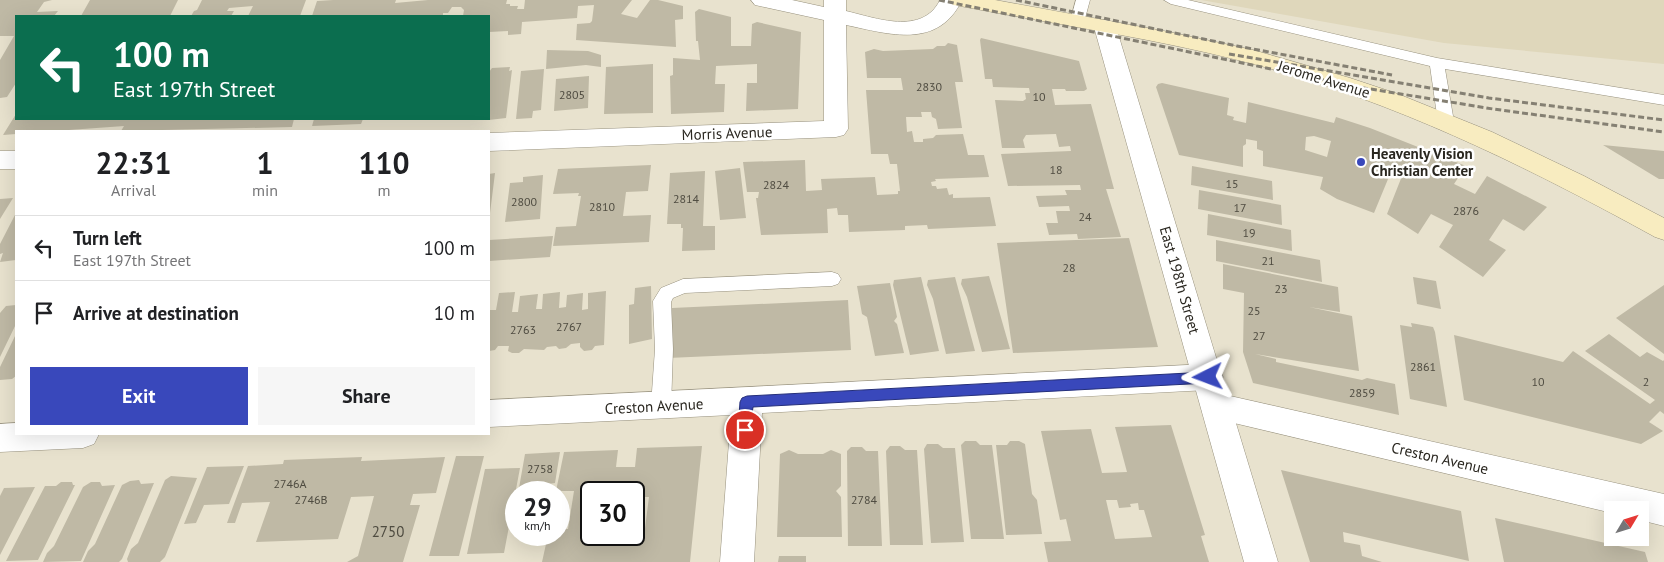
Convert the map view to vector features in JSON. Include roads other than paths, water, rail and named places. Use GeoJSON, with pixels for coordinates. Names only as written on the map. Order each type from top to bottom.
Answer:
{"type":"FeatureCollection","features":[{"type":"Feature","properties":{"kind":"main road","name":"Jerome Avenue"},"geometry":{"type":"LineString","coordinates":[[960,0],[1209,47],[1296,69],[1370,93],[1446,122],[1510,150],[1588,188],[1664,230]]}},
{"type":"Feature","properties":{"kind":"street"},"geometry":{"type":"LineString","coordinates":[[762,0],[835,8],[896,29],[910,28],[933,22],[942,16],[951,0]]}},
{"type":"Feature","properties":{"kind":"street","name":"Morris Avenue"},"geometry":{"type":"LineString","coordinates":[[490,142],[836,129],[835,8]]}},
{"type":"Feature","properties":{"kind":"street","name":"East 198th Street"},"geometry":{"type":"LineString","coordinates":[[1105,28],[1261,562]]}},
{"type":"Feature","properties":{"kind":"street"},"geometry":{"type":"LineString","coordinates":[[0,160],[15,160]]}},
{"type":"Feature","properties":{"kind":"street","name":"Creston Avenue"},"geometry":{"type":"LineString","coordinates":[[490,414],[747,402],[1212,392],[1664,510]]}},
{"type":"Feature","properties":{"kind":"street"},"geometry":{"type":"LineString","coordinates":[[737,562],[747,402]]}},
{"type":"Feature","properties":{"kind":"street"},"geometry":{"type":"LineString","coordinates":[[0,438],[62,435]]}},
{"type":"Feature","properties":{"kind":"lane"},"geometry":{"type":"LineString","coordinates":[[1077,22],[1083,0]]}},
{"type":"Feature","properties":{"kind":"lane"},"geometry":{"type":"LineString","coordinates":[[1171,0],[1437,63],[1664,100]]}},
{"type":"Feature","properties":{"kind":"lane"},"geometry":{"type":"LineString","coordinates":[[1437,63],[1446,122]]}},
{"type":"Feature","properties":{"kind":"lane"},"geometry":{"type":"LineString","coordinates":[[661,406],[664,349],[662,301],[667,293],[683,286],[832,279]]}},
{"type":"Feature","properties":{"kind":"railway"},"geometry":{"type":"LineString","coordinates":[[939,0],[1358,87],[1493,109],[1664,132]]}},
{"type":"Feature","properties":{"kind":"railway"},"geometry":{"type":"LineString","coordinates":[[1016,0],[1237,46],[1392,75]]}},
{"type":"Feature","properties":{"kind":"railway"},"geometry":{"type":"LineString","coordinates":[[1229,54],[1489,98],[1664,120]]}},
{"type":"Feature","properties":{"kind":"place","name":"Heavenly Vision Christian Center"},"geometry":{"type":"Point","coordinates":[1361,162]}}]}
